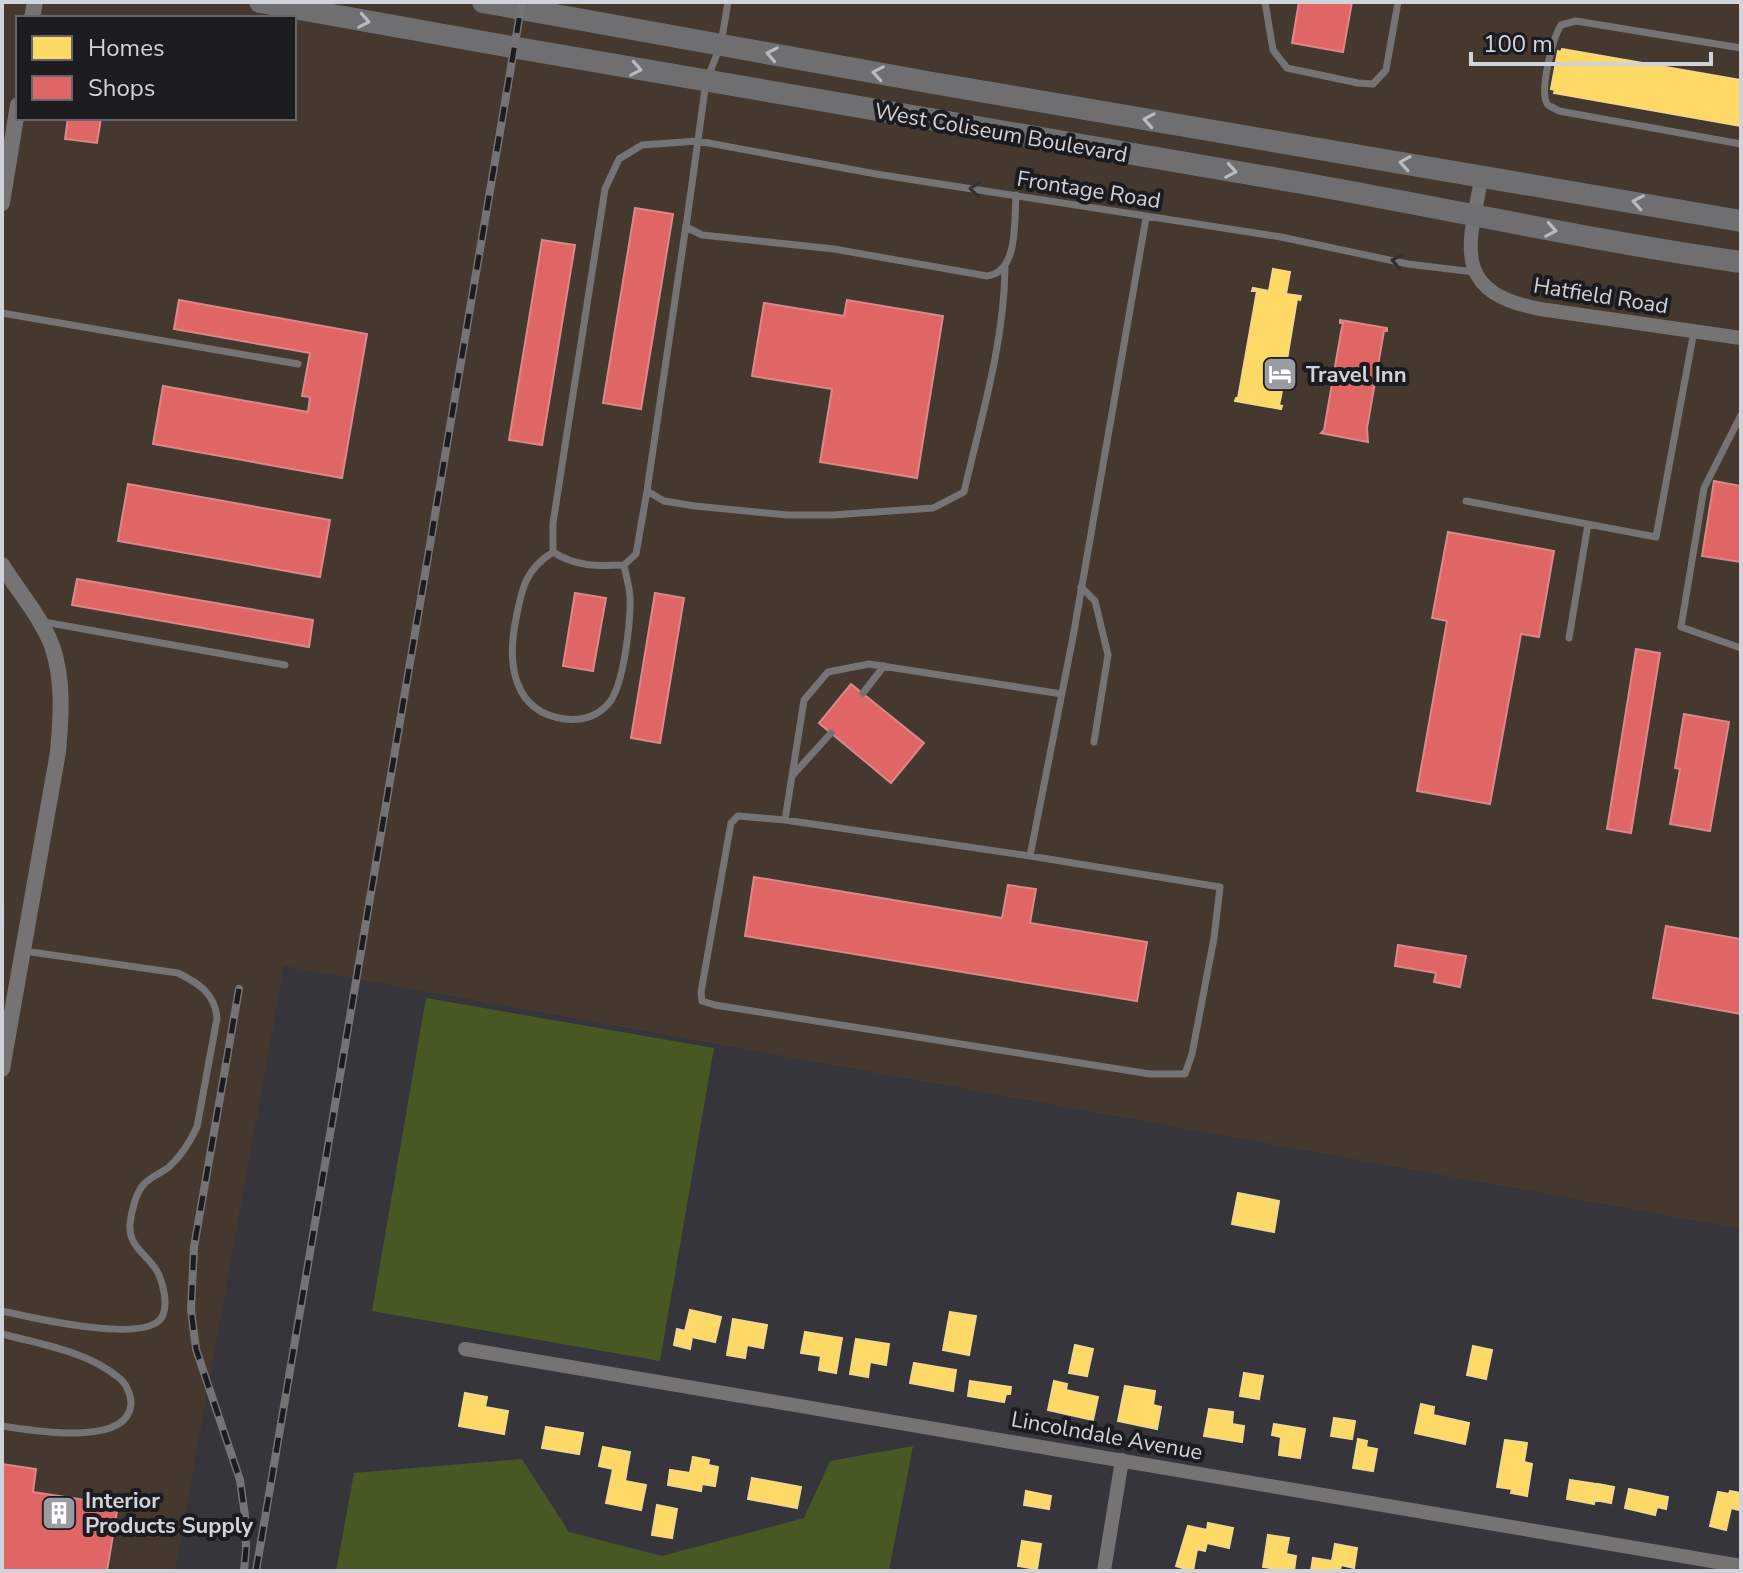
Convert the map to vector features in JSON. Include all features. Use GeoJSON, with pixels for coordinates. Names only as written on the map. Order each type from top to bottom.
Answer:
{"type":"FeatureCollection","features":[{"type":"Feature","properties":{"kind":"highway","name":"West Coliseum Boulevard"},"geometry":{"type":"LineString","coordinates":[[260,2],[1741,262]]}},
{"type":"Feature","properties":{"kind":"highway","name":"West Coliseum Boulevard"},"geometry":{"type":"LineString","coordinates":[[483,2],[1741,221]]}},
{"type":"Feature","properties":{"kind":"highway"},"geometry":{"type":"LineString","coordinates":[[1689,254],[1741,270]]}},
{"type":"Feature","properties":{"kind":"street"},"geometry":{"type":"LineString","coordinates":[[2,203],[16,117]]}},
{"type":"Feature","properties":{"kind":"street"},"geometry":{"type":"LineString","coordinates":[[1474,272],[1471,250],[1482,176]]}},
{"type":"Feature","properties":{"kind":"street","name":"Hatfield Road"},"geometry":{"type":"LineString","coordinates":[[1474,272],[1488,290],[1523,306],[1741,338]]}},
{"type":"Feature","properties":{"kind":"street"},"geometry":{"type":"LineString","coordinates":[[2,565],[51,643],[57,665],[61,718],[58,752],[2,1069]]}},
{"type":"Feature","properties":{"kind":"street","name":"Lincolndale Avenue"},"geometry":{"type":"LineString","coordinates":[[465,1349],[1741,1566]]}},
{"type":"Feature","properties":{"kind":"street"},"geometry":{"type":"LineString","coordinates":[[1104,1571],[1122,1460]]}},
{"type":"Feature","properties":{"kind":"lane"},"geometry":{"type":"LineString","coordinates":[[624,565],[630,595],[626,647],[610,702],[593,716],[577,720],[554,717],[533,708],[521,691],[514,673],[511,642],[521,591],[534,564],[553,552],[565,560],[586,566],[624,565],[636,554],[706,82],[721,44],[728,2]]}},
{"type":"Feature","properties":{"kind":"lane"},"geometry":{"type":"LineString","coordinates":[[1265,2],[1273,50],[1287,68],[1373,84],[1386,70],[1398,2]]}},
{"type":"Feature","properties":{"kind":"lane"},"geometry":{"type":"LineString","coordinates":[[1741,48],[1576,21],[1561,25],[1554,36],[1544,95],[1548,105],[1559,111],[1741,144]]}},
{"type":"Feature","properties":{"kind":"lane","name":"Frontage Road"},"geometry":{"type":"LineString","coordinates":[[553,552],[553,523],[605,189],[619,159],[642,145],[698,141],[876,174],[1338,247],[1408,264],[1474,272]]}},
{"type":"Feature","properties":{"kind":"lane"},"geometry":{"type":"LineString","coordinates":[[647,491],[664,501],[802,515],[933,508],[964,492],[998,346],[1016,195]]}},
{"type":"Feature","properties":{"kind":"lane"},"geometry":{"type":"LineString","coordinates":[[1030,856],[1062,694],[1146,218]]}},
{"type":"Feature","properties":{"kind":"lane"},"geometry":{"type":"LineString","coordinates":[[686,225],[702,235],[834,249],[987,276],[997,275],[1005,268]]}},
{"type":"Feature","properties":{"kind":"lane"},"geometry":{"type":"LineString","coordinates":[[2,313],[298,364]]}},
{"type":"Feature","properties":{"kind":"lane"},"geometry":{"type":"LineString","coordinates":[[1466,501],[1656,537],[1694,331]]}},
{"type":"Feature","properties":{"kind":"lane"},"geometry":{"type":"LineString","coordinates":[[1741,415],[1704,488],[1681,627],[1741,648]]}},
{"type":"Feature","properties":{"kind":"lane"},"geometry":{"type":"LineString","coordinates":[[1569,638],[1588,524]]}},
{"type":"Feature","properties":{"kind":"lane"},"geometry":{"type":"LineString","coordinates":[[1081,587],[1095,601],[1108,655],[1094,742]]}},
{"type":"Feature","properties":{"kind":"lane"},"geometry":{"type":"LineString","coordinates":[[38,621],[285,665]]}},
{"type":"Feature","properties":{"kind":"lane"},"geometry":{"type":"LineString","coordinates":[[785,820],[804,700],[828,672],[869,664],[1062,694]]}},
{"type":"Feature","properties":{"kind":"lane"},"geometry":{"type":"LineString","coordinates":[[863,693],[884,666]]}},
{"type":"Feature","properties":{"kind":"lane"},"geometry":{"type":"LineString","coordinates":[[792,776],[831,733]]}},
{"type":"Feature","properties":{"kind":"lane"},"geometry":{"type":"LineString","coordinates":[[738,816],[785,820],[1030,856],[1220,887],[1192,1054],[1185,1074],[1150,1074],[702,1001],[714,906],[731,823],[738,816]]}},
{"type":"Feature","properties":{"kind":"lane"},"geometry":{"type":"LineString","coordinates":[[2,1311],[89,1327],[136,1330],[157,1322],[162,1316],[164,1293],[158,1273],[137,1250],[131,1238],[130,1224],[142,1185],[168,1167],[189,1143],[197,1127],[217,1018],[216,1008],[200,984],[178,973],[23,951]]}},
{"type":"Feature","properties":{"kind":"lane"},"geometry":{"type":"LineString","coordinates":[[2,1334],[64,1350],[95,1363],[120,1378],[131,1395],[127,1415],[118,1424],[103,1431],[45,1432],[2,1426]]}},
{"type":"Feature","properties":{"kind":"shaded area"},"geometry":{"type":"Polygon","coordinates":[[[2,2],[1741,2],[1741,1229],[284,966],[175,1571],[2,1571],[2,2]]]}},
{"type":"Feature","properties":{"kind":"green space"},"geometry":{"type":"Polygon","coordinates":[[[426,998],[714,1048],[660,1361],[372,1311],[426,998]]]}},
{"type":"Feature","properties":{"kind":"green space"},"geometry":{"type":"Polygon","coordinates":[[[913,1446],[889,1571],[336,1571],[354,1473],[522,1459],[569,1532],[662,1556],[804,1518],[830,1461],[913,1446]]]}},
{"type":"Feature","properties":{"kind":"building: Homes"},"geometry":{"type":"Polygon","coordinates":[[[1562,49],[1741,80],[1741,126],[1554,93],[1555,90],[1551,89],[1558,51],[1562,49]]]}},
{"type":"Feature","properties":{"kind":"building: Homes"},"geometry":{"type":"Polygon","coordinates":[[[1273,269],[1290,272],[1286,294],[1301,296],[1300,300],[1297,299],[1279,405],[1281,409],[1235,401],[1257,291],[1252,291],[1253,288],[1269,291],[1273,269]]]}},
{"type":"Feature","properties":{"kind":"building: Homes"},"geometry":{"type":"Polygon","coordinates":[[[1238,1193],[1279,1201],[1274,1232],[1232,1224],[1238,1193]]]}},
{"type":"Feature","properties":{"kind":"building: Homes"},"geometry":{"type":"Polygon","coordinates":[[[690,1310],[721,1317],[715,1342],[692,1337],[690,1349],[674,1345],[677,1329],[685,1331],[690,1310]]]}},
{"type":"Feature","properties":{"kind":"building: Homes"},"geometry":{"type":"Polygon","coordinates":[[[950,1312],[976,1316],[969,1355],[943,1350],[950,1312]]]}},
{"type":"Feature","properties":{"kind":"building: Homes"},"geometry":{"type":"Polygon","coordinates":[[[733,1319],[767,1325],[763,1348],[747,1345],[745,1358],[727,1355],[733,1319]]]}},
{"type":"Feature","properties":{"kind":"building: Homes"},"geometry":{"type":"Polygon","coordinates":[[[805,1332],[842,1338],[836,1373],[819,1370],[821,1356],[801,1353],[805,1332]]]}},
{"type":"Feature","properties":{"kind":"building: Homes"},"geometry":{"type":"Polygon","coordinates":[[[856,1339],[889,1344],[886,1365],[870,1362],[868,1377],[850,1374],[856,1339]]]}},
{"type":"Feature","properties":{"kind":"building: Homes"},"geometry":{"type":"Polygon","coordinates":[[[1075,1345],[1093,1349],[1087,1376],[1069,1373],[1075,1345]]]}},
{"type":"Feature","properties":{"kind":"building: Homes"},"geometry":{"type":"Polygon","coordinates":[[[1473,1346],[1492,1350],[1486,1379],[1467,1375],[1473,1346]]]}},
{"type":"Feature","properties":{"kind":"building: Homes"},"geometry":{"type":"Polygon","coordinates":[[[914,1363],[956,1370],[953,1391],[910,1383],[914,1363]]]}},
{"type":"Feature","properties":{"kind":"building: Homes"},"geometry":{"type":"Polygon","coordinates":[[[1244,1373],[1263,1376],[1259,1399],[1240,1396],[1244,1373]]]}},
{"type":"Feature","properties":{"kind":"building: Homes"},"geometry":{"type":"Polygon","coordinates":[[[970,1381],[1011,1387],[1010,1394],[1006,1394],[1004,1402],[968,1396],[970,1381]]]}},
{"type":"Feature","properties":{"kind":"building: Homes"},"geometry":{"type":"Polygon","coordinates":[[[1054,1381],[1067,1384],[1066,1390],[1098,1397],[1093,1420],[1048,1410],[1054,1381]]]}},
{"type":"Feature","properties":{"kind":"building: Homes"},"geometry":{"type":"Polygon","coordinates":[[[1125,1386],[1155,1391],[1153,1405],[1161,1407],[1157,1429],[1118,1421],[1125,1386]]]}},
{"type":"Feature","properties":{"kind":"building: Homes"},"geometry":{"type":"Polygon","coordinates":[[[465,1393],[487,1397],[485,1407],[508,1411],[504,1434],[459,1426],[465,1393]]]}},
{"type":"Feature","properties":{"kind":"building: Homes"},"geometry":{"type":"Polygon","coordinates":[[[1421,1404],[1434,1407],[1433,1415],[1469,1423],[1465,1444],[1415,1433],[1421,1404]]]}},
{"type":"Feature","properties":{"kind":"building: Homes"},"geometry":{"type":"Polygon","coordinates":[[[1209,1409],[1233,1412],[1232,1424],[1244,1426],[1242,1442],[1204,1436],[1209,1409]]]}},
{"type":"Feature","properties":{"kind":"building: Homes"},"geometry":{"type":"Polygon","coordinates":[[[1334,1418],[1355,1421],[1352,1439],[1331,1436],[1334,1418]]]}},
{"type":"Feature","properties":{"kind":"building: Homes"},"geometry":{"type":"Polygon","coordinates":[[[1274,1424],[1305,1429],[1300,1458],[1279,1455],[1281,1437],[1272,1435],[1274,1424]]]}},
{"type":"Feature","properties":{"kind":"building: Homes"},"geometry":{"type":"Polygon","coordinates":[[[546,1427],[583,1433],[579,1454],[542,1448],[546,1427]]]}},
{"type":"Feature","properties":{"kind":"building: Homes"},"geometry":{"type":"Polygon","coordinates":[[[1358,1439],[1367,1441],[1366,1447],[1377,1449],[1373,1471],[1353,1468],[1358,1439]]]}},
{"type":"Feature","properties":{"kind":"building: Homes"},"geometry":{"type":"Polygon","coordinates":[[[1505,1440],[1527,1443],[1524,1462],[1532,1464],[1527,1496],[1497,1487],[1505,1440]]]}},
{"type":"Feature","properties":{"kind":"building: Homes"},"geometry":{"type":"Polygon","coordinates":[[[603,1447],[630,1452],[625,1481],[646,1485],[641,1510],[606,1503],[613,1469],[599,1466],[603,1447]]]}},
{"type":"Feature","properties":{"kind":"building: Homes"},"geometry":{"type":"Polygon","coordinates":[[[693,1457],[709,1460],[708,1465],[718,1467],[715,1486],[702,1484],[701,1491],[668,1485],[670,1470],[690,1473],[693,1457]]]}},
{"type":"Feature","properties":{"kind":"building: Homes"},"geometry":{"type":"Polygon","coordinates":[[[752,1478],[801,1487],[797,1508],[748,1499],[752,1478]]]}},
{"type":"Feature","properties":{"kind":"building: Homes"},"geometry":{"type":"Polygon","coordinates":[[[1570,1480],[1597,1484],[1594,1504],[1567,1499],[1570,1480]]]}},
{"type":"Feature","properties":{"kind":"building: Homes"},"geometry":{"type":"Polygon","coordinates":[[[1598,1484],[1614,1487],[1611,1503],[1595,1500],[1598,1484]]]}},
{"type":"Feature","properties":{"kind":"building: Homes"},"geometry":{"type":"Polygon","coordinates":[[[1629,1489],[1668,1497],[1666,1509],[1657,1507],[1655,1515],[1625,1508],[1629,1489]]]}},
{"type":"Feature","properties":{"kind":"building: Homes"},"geometry":{"type":"Polygon","coordinates":[[[1026,1491],[1051,1496],[1049,1509],[1024,1505],[1026,1491]]]}},
{"type":"Feature","properties":{"kind":"building: Homes"},"geometry":{"type":"Polygon","coordinates":[[[1730,1491],[1741,1493],[1739,1510],[1731,1508],[1726,1530],[1710,1526],[1718,1492],[1729,1494],[1730,1491]]]}},
{"type":"Feature","properties":{"kind":"building: Homes"},"geometry":{"type":"Polygon","coordinates":[[[657,1505],[677,1509],[672,1538],[652,1535],[657,1505]]]}},
{"type":"Feature","properties":{"kind":"building: Homes"},"geometry":{"type":"Polygon","coordinates":[[[1208,1523],[1233,1528],[1229,1548],[1207,1543],[1205,1551],[1197,1549],[1193,1571],[1176,1566],[1188,1526],[1207,1530],[1208,1523]]]}},
{"type":"Feature","properties":{"kind":"building: Homes"},"geometry":{"type":"Polygon","coordinates":[[[1268,1535],[1289,1538],[1286,1554],[1296,1556],[1294,1571],[1263,1567],[1268,1535]]]}},
{"type":"Feature","properties":{"kind":"building: Homes"},"geometry":{"type":"Polygon","coordinates":[[[1022,1541],[1041,1544],[1037,1569],[1018,1566],[1022,1541]]]}},
{"type":"Feature","properties":{"kind":"building: Homes"},"geometry":{"type":"Polygon","coordinates":[[[1335,1544],[1357,1548],[1354,1568],[1341,1565],[1340,1571],[1311,1571],[1313,1558],[1332,1561],[1335,1544]]]}},
{"type":"Feature","properties":{"kind":"building: Shops"},"geometry":{"type":"Polygon","coordinates":[[[1299,2],[1352,2],[1343,52],[1292,43],[1299,2]]]}},
{"type":"Feature","properties":{"kind":"building: Shops"},"geometry":{"type":"Polygon","coordinates":[[[68,120],[101,120],[97,143],[65,139],[68,120]]]}},
{"type":"Feature","properties":{"kind":"building: Shops"},"geometry":{"type":"Polygon","coordinates":[[[635,208],[673,214],[641,409],[603,403],[635,208]]]}},
{"type":"Feature","properties":{"kind":"building: Shops"},"geometry":{"type":"Polygon","coordinates":[[[542,240],[575,245],[542,445],[509,440],[542,240]]]}},
{"type":"Feature","properties":{"kind":"building: Shops"},"geometry":{"type":"Polygon","coordinates":[[[179,300],[367,334],[342,478],[153,444],[163,386],[308,412],[310,397],[302,396],[310,353],[174,329],[179,300]]]}},
{"type":"Feature","properties":{"kind":"building: Shops"},"geometry":{"type":"Polygon","coordinates":[[[847,300],[943,316],[917,478],[820,462],[832,389],[752,376],[764,303],[844,316],[847,300]]]}},
{"type":"Feature","properties":{"kind":"building: Shops"},"geometry":{"type":"Polygon","coordinates":[[[1340,320],[1387,328],[1367,428],[1368,442],[1321,433],[1343,323],[1340,320]]]}},
{"type":"Feature","properties":{"kind":"building: Shops"},"geometry":{"type":"Polygon","coordinates":[[[1714,481],[1741,486],[1741,562],[1702,556],[1714,481]]]}},
{"type":"Feature","properties":{"kind":"building: Shops"},"geometry":{"type":"Polygon","coordinates":[[[128,484],[330,520],[320,577],[118,541],[128,484]]]}},
{"type":"Feature","properties":{"kind":"building: Shops"},"geometry":{"type":"Polygon","coordinates":[[[1448,532],[1554,551],[1539,637],[1521,634],[1490,804],[1417,791],[1447,621],[1432,618],[1448,532]]]}},
{"type":"Feature","properties":{"kind":"building: Shops"},"geometry":{"type":"Polygon","coordinates":[[[77,579],[313,620],[309,647],[72,605],[77,579]]]}},
{"type":"Feature","properties":{"kind":"building: Shops"},"geometry":{"type":"Polygon","coordinates":[[[575,593],[606,598],[593,671],[563,666],[575,593]]]}},
{"type":"Feature","properties":{"kind":"building: Shops"},"geometry":{"type":"Polygon","coordinates":[[[655,593],[684,598],[660,743],[631,738],[655,593]]]}},
{"type":"Feature","properties":{"kind":"building: Shops"},"geometry":{"type":"Polygon","coordinates":[[[1636,649],[1660,653],[1631,833],[1607,829],[1636,649]]]}},
{"type":"Feature","properties":{"kind":"building: Shops"},"geometry":{"type":"Polygon","coordinates":[[[851,684],[924,743],[891,783],[819,723],[851,684]]]}},
{"type":"Feature","properties":{"kind":"building: Shops"},"geometry":{"type":"Polygon","coordinates":[[[1684,714],[1729,722],[1710,831],[1670,824],[1680,769],[1675,768],[1684,714]]]}},
{"type":"Feature","properties":{"kind":"building: Shops"},"geometry":{"type":"Polygon","coordinates":[[[754,877],[1002,918],[1008,885],[1036,889],[1030,923],[1147,942],[1137,1001],[745,936],[754,877]]]}},
{"type":"Feature","properties":{"kind":"building: Shops"},"geometry":{"type":"Polygon","coordinates":[[[1666,926],[1741,939],[1741,1014],[1653,998],[1666,926]]]}},
{"type":"Feature","properties":{"kind":"building: Shops"},"geometry":{"type":"Polygon","coordinates":[[[1398,945],[1466,956],[1460,987],[1434,982],[1436,973],[1395,966],[1398,945]]]}},
{"type":"Feature","properties":{"kind":"building: Shops","name":"Interior Products Supply"},"geometry":{"type":"Polygon","coordinates":[[[2,1464],[36,1469],[33,1492],[118,1505],[107,1571],[2,1571],[2,1464]]]}},
{"type":"Feature","properties":{"kind":"waterway"},"geometry":{"type":"LineString","coordinates":[[2,904],[2,925]]}},
{"type":"Feature","properties":{"kind":"railway"},"geometry":{"type":"LineString","coordinates":[[256,1571],[522,2]]}},
{"type":"Feature","properties":{"kind":"railway"},"geometry":{"type":"LineString","coordinates":[[239,989],[194,1247],[191,1310],[196,1349],[240,1480],[245,1516],[244,1571]]}},
{"type":"Feature","properties":{"kind":"place","name":"Travel Inn"},"geometry":{"type":"Point","coordinates":[1280,374]}},
{"type":"Feature","properties":{"kind":"place","name":"Interior Products Supply"},"geometry":{"type":"Point","coordinates":[59,1513]}}]}
